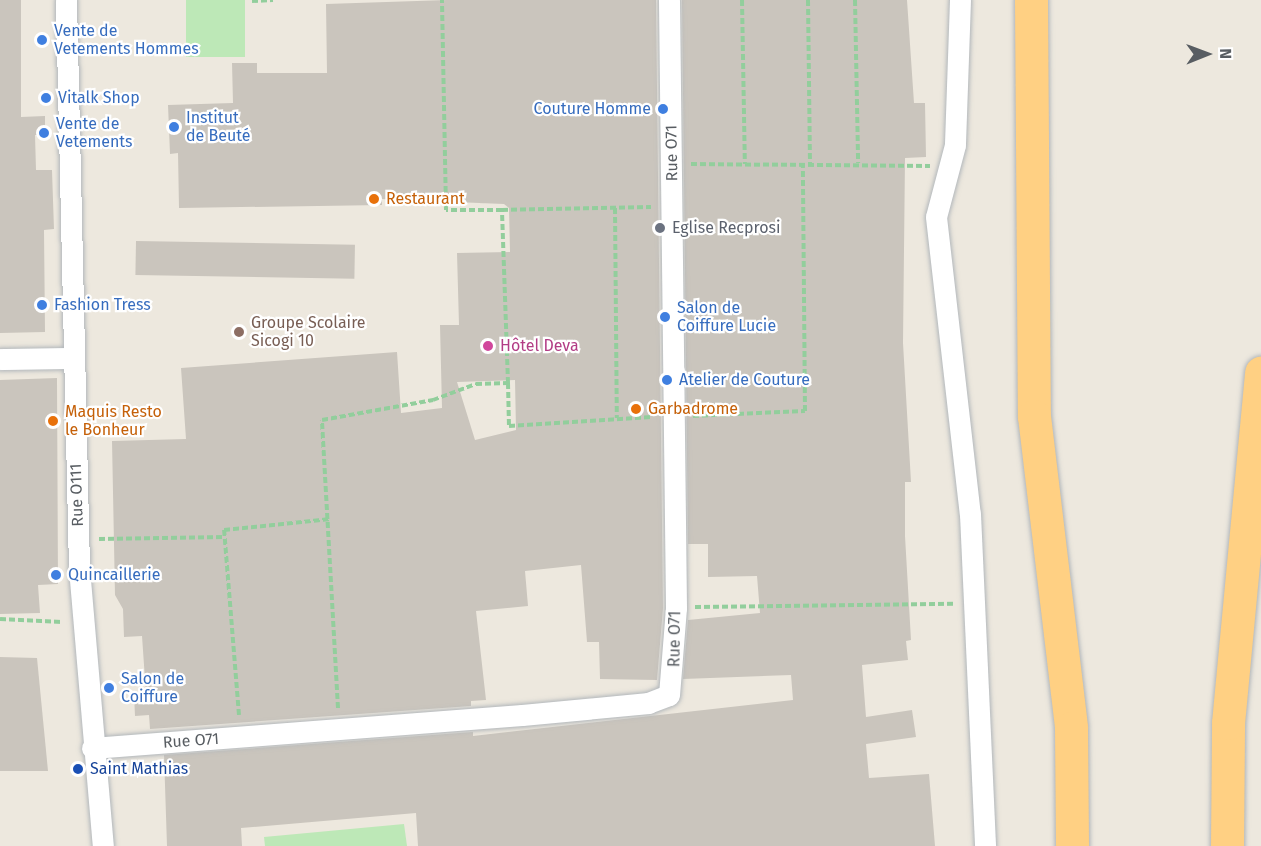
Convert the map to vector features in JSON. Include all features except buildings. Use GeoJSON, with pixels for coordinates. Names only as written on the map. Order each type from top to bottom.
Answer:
{"type":"FeatureCollection","features":[{"type":"Feature","properties":{"kind":"highway"},"geometry":{"type":"LineString","coordinates":[[1031,0],[1034,416],[1071,728],[1071,846]]}},
{"type":"Feature","properties":{"kind":"highway"},"geometry":{"type":"LineString","coordinates":[[1227,846],[1228,723],[1261,373]]}},
{"type":"Feature","properties":{"kind":"street","name":"Rue O111"},"geometry":{"type":"LineString","coordinates":[[66,0],[72,358],[78,540],[92,748],[103,846]]}},
{"type":"Feature","properties":{"kind":"street","name":"Rue O71"},"geometry":{"type":"LineString","coordinates":[[92,748],[662,701],[673,690],[676,608],[674,207],[669,0]]}},
{"type":"Feature","properties":{"kind":"street"},"geometry":{"type":"LineString","coordinates":[[960,0],[959,105],[936,217],[970,514],[985,846]]}},
{"type":"Feature","properties":{"kind":"street"},"geometry":{"type":"LineString","coordinates":[[0,359],[72,358]]}},
{"type":"Feature","properties":{"kind":"path"},"geometry":{"type":"LineString","coordinates":[[252,1],[273,0]]}},
{"type":"Feature","properties":{"kind":"path"},"geometry":{"type":"LineString","coordinates":[[442,0],[446,210],[674,207]]}},
{"type":"Feature","properties":{"kind":"path"},"geometry":{"type":"LineString","coordinates":[[742,0],[745,164]]}},
{"type":"Feature","properties":{"kind":"path"},"geometry":{"type":"LineString","coordinates":[[808,0],[810,163]]}},
{"type":"Feature","properties":{"kind":"path"},"geometry":{"type":"LineString","coordinates":[[855,0],[858,163]]}},
{"type":"Feature","properties":{"kind":"path"},"geometry":{"type":"LineString","coordinates":[[673,165],[858,163],[947,166]]}},
{"type":"Feature","properties":{"kind":"path"},"geometry":{"type":"LineString","coordinates":[[502,210],[510,426],[617,418],[805,411],[803,164]]}},
{"type":"Feature","properties":{"kind":"path"},"geometry":{"type":"LineString","coordinates":[[615,208],[617,418]]}},
{"type":"Feature","properties":{"kind":"path"},"geometry":{"type":"LineString","coordinates":[[339,729],[330,519],[322,420],[433,400],[476,384],[508,383]]}},
{"type":"Feature","properties":{"kind":"path"},"geometry":{"type":"LineString","coordinates":[[241,737],[224,530],[330,519]]}},
{"type":"Feature","properties":{"kind":"path"},"geometry":{"type":"LineString","coordinates":[[78,540],[225,537]]}},
{"type":"Feature","properties":{"kind":"path"},"geometry":{"type":"LineString","coordinates":[[676,608],[974,603]]}},
{"type":"Feature","properties":{"kind":"path"},"geometry":{"type":"LineString","coordinates":[[0,619],[83,622]]}},
{"type":"Feature","properties":{"kind":"green space"},"geometry":{"type":"Polygon","coordinates":[[[186,0],[245,0],[245,57],[186,57],[186,0]]]}},
{"type":"Feature","properties":{"kind":"green space"},"geometry":{"type":"Polygon","coordinates":[[[404,824],[407,846],[265,846],[264,837],[404,824]]]}},
{"type":"Feature","properties":{"kind":"place","name":"Vente de Vetements Hommes"},"geometry":{"type":"Point","coordinates":[42,40]}},
{"type":"Feature","properties":{"kind":"place","name":"Vitalk Shop"},"geometry":{"type":"Point","coordinates":[46,98]}},
{"type":"Feature","properties":{"kind":"place","name":"Couture Homme"},"geometry":{"type":"Point","coordinates":[663,109]}},
{"type":"Feature","properties":{"kind":"place","name":"Institut de Beuté"},"geometry":{"type":"Point","coordinates":[174,127]}},
{"type":"Feature","properties":{"kind":"place","name":"Vente de Vetements"},"geometry":{"type":"Point","coordinates":[44,133]}},
{"type":"Feature","properties":{"kind":"place","name":"Restaurant"},"geometry":{"type":"Point","coordinates":[374,199]}},
{"type":"Feature","properties":{"kind":"place","name":"Eglise Recprosi"},"geometry":{"type":"Point","coordinates":[660,228]}},
{"type":"Feature","properties":{"kind":"place","name":"Fashion Tress"},"geometry":{"type":"Point","coordinates":[42,305]}},
{"type":"Feature","properties":{"kind":"place","name":"Salon de Coiffure Lucie"},"geometry":{"type":"Point","coordinates":[665,317]}},
{"type":"Feature","properties":{"kind":"place","name":"Groupe Scolaire Sicogi 10"},"geometry":{"type":"Point","coordinates":[239,332]}},
{"type":"Feature","properties":{"kind":"place","name":"Hôtel Deva"},"geometry":{"type":"Point","coordinates":[488,346]}},
{"type":"Feature","properties":{"kind":"place","name":"Atelier de Couture"},"geometry":{"type":"Point","coordinates":[667,380]}},
{"type":"Feature","properties":{"kind":"place","name":"Garbadrome"},"geometry":{"type":"Point","coordinates":[636,409]}},
{"type":"Feature","properties":{"kind":"place","name":"Maquis Resto le Bonheur"},"geometry":{"type":"Point","coordinates":[53,421]}},
{"type":"Feature","properties":{"kind":"place","name":"Quincaillerie"},"geometry":{"type":"Point","coordinates":[56,575]}},
{"type":"Feature","properties":{"kind":"place","name":"Salon de Coiffure"},"geometry":{"type":"Point","coordinates":[109,688]}},
{"type":"Feature","properties":{"kind":"place","name":"Saint Mathias"},"geometry":{"type":"Point","coordinates":[78,769]}}]}
